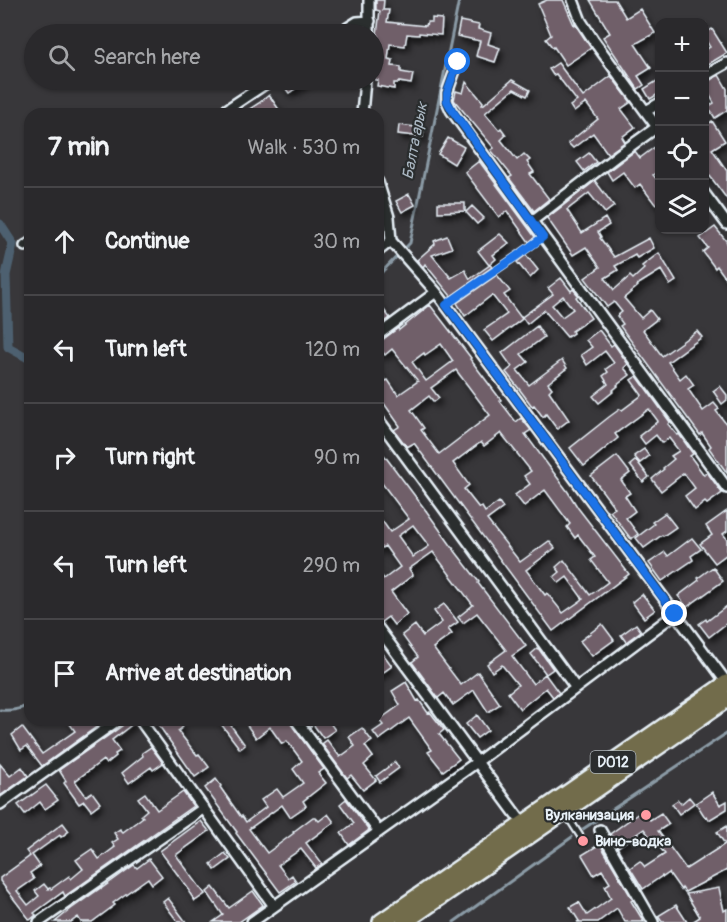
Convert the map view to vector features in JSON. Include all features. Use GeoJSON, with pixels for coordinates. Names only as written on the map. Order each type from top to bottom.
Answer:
{"type":"FeatureCollection","features":[{"type":"Feature","properties":{"kind":"highway","name":"D012"},"geometry":{"type":"LineString","coordinates":[[381,922],[727,683]]}},
{"type":"Feature","properties":{"kind":"highway","name":"D012"},"geometry":{"type":"LineString","coordinates":[[404,922],[727,699]]}},
{"type":"Feature","properties":{"kind":"street"},"geometry":{"type":"LineString","coordinates":[[369,0],[370,24]]}},
{"type":"Feature","properties":{"kind":"street"},"geometry":{"type":"LineString","coordinates":[[573,0],[581,21],[594,41],[656,126]]}},
{"type":"Feature","properties":{"kind":"street"},"geometry":{"type":"LineString","coordinates":[[354,24],[370,21]]}},
{"type":"Feature","properties":{"kind":"street"},"geometry":{"type":"LineString","coordinates":[[458,62],[447,93],[447,101],[458,120],[727,488]]}},
{"type":"Feature","properties":{"kind":"street"},"geometry":{"type":"LineString","coordinates":[[709,74],[727,63]]}},
{"type":"Feature","properties":{"kind":"street"},"geometry":{"type":"LineString","coordinates":[[229,108],[256,90]]}},
{"type":"Feature","properties":{"kind":"street"},"geometry":{"type":"LineString","coordinates":[[363,108],[364,90]]}},
{"type":"Feature","properties":{"kind":"street"},"geometry":{"type":"LineString","coordinates":[[646,111],[655,106]]}},
{"type":"Feature","properties":{"kind":"street"},"geometry":{"type":"LineString","coordinates":[[532,221],[618,154],[655,131]]}},
{"type":"Feature","properties":{"kind":"street"},"geometry":{"type":"LineString","coordinates":[[709,199],[727,224]]}},
{"type":"Feature","properties":{"kind":"street"},"geometry":{"type":"LineString","coordinates":[[384,202],[389,218],[391,241],[446,305],[727,683]]}},
{"type":"Feature","properties":{"kind":"street"},"geometry":{"type":"LineString","coordinates":[[384,246],[391,241]]}},
{"type":"Feature","properties":{"kind":"street"},"geometry":{"type":"LineString","coordinates":[[384,331],[436,292]]}},
{"type":"Feature","properties":{"kind":"street"},"geometry":{"type":"LineString","coordinates":[[384,427],[576,688]]}},
{"type":"Feature","properties":{"kind":"street"},"geometry":{"type":"LineString","coordinates":[[252,922],[477,762],[675,614]]}},
{"type":"Feature","properties":{"kind":"street"},"geometry":{"type":"LineString","coordinates":[[384,636],[523,824]]}},
{"type":"Feature","properties":{"kind":"street"},"geometry":{"type":"LineString","coordinates":[[0,804],[110,726]]}},
{"type":"Feature","properties":{"kind":"street"},"geometry":{"type":"LineString","coordinates":[[144,726],[274,906]]}},
{"type":"Feature","properties":{"kind":"street"},"geometry":{"type":"LineString","coordinates":[[300,726],[379,832]]}},
{"type":"Feature","properties":{"kind":"street"},"geometry":{"type":"LineString","coordinates":[[39,922],[204,808]]}},
{"type":"Feature","properties":{"kind":"street"},"geometry":{"type":"LineString","coordinates":[[600,830],[653,922]]}},
{"type":"Feature","properties":{"kind":"lane"},"geometry":{"type":"LineString","coordinates":[[446,305],[543,237]]}},
{"type":"Feature","properties":{"kind":"lane"},"geometry":{"type":"LineString","coordinates":[[565,811],[585,842]]}},
{"type":"Feature","properties":{"kind":"building"},"geometry":{"type":"Polygon","coordinates":[[[376,0],[384,0],[383,10],[389,10],[387,22],[426,26],[427,22],[432,22],[432,18],[442,19],[441,35],[407,34],[405,46],[390,44],[388,59],[393,60],[392,66],[401,67],[401,72],[413,74],[411,84],[399,82],[394,83],[394,89],[384,87],[384,24],[378,24],[380,11],[376,10],[376,0]]]}},
{"type":"Feature","properties":{"kind":"building"},"geometry":{"type":"Polygon","coordinates":[[[547,0],[563,0],[574,25],[591,48],[566,65],[546,39],[551,35],[538,4],[547,0]]]}},
{"type":"Feature","properties":{"kind":"building"},"geometry":{"type":"Polygon","coordinates":[[[590,0],[615,0],[626,18],[640,9],[655,33],[635,44],[651,68],[638,76],[644,85],[638,89],[603,37],[610,33],[590,0]]]}},
{"type":"Feature","properties":{"kind":"building"},"geometry":{"type":"Polygon","coordinates":[[[460,21],[479,25],[478,29],[491,33],[488,44],[500,48],[495,62],[476,56],[480,41],[457,36],[460,21]]]}},
{"type":"Feature","properties":{"kind":"building"},"geometry":{"type":"Polygon","coordinates":[[[712,29],[727,53],[709,64],[709,31],[712,29]]]}},
{"type":"Feature","properties":{"kind":"building"},"geometry":{"type":"Polygon","coordinates":[[[558,63],[583,97],[611,76],[631,102],[621,109],[635,127],[622,137],[625,142],[608,154],[593,133],[573,148],[568,143],[598,119],[586,103],[574,112],[570,106],[577,101],[556,74],[553,75],[549,69],[558,63]]]}},
{"type":"Feature","properties":{"kind":"building"},"geometry":{"type":"Polygon","coordinates":[[[719,75],[727,89],[727,110],[715,118],[709,109],[714,103],[709,94],[709,81],[719,75]]]}},
{"type":"Feature","properties":{"kind":"building"},"geometry":{"type":"Polygon","coordinates":[[[512,80],[530,90],[527,96],[514,89],[485,113],[506,135],[501,140],[517,160],[524,154],[530,160],[527,162],[534,172],[530,174],[549,199],[534,211],[509,178],[512,176],[491,150],[494,148],[454,100],[456,91],[463,93],[466,82],[483,105],[512,80]]]}},
{"type":"Feature","properties":{"kind":"building"},"geometry":{"type":"Polygon","coordinates":[[[655,82],[655,96],[650,99],[644,89],[655,82]]]}},
{"type":"Feature","properties":{"kind":"building"},"geometry":{"type":"Polygon","coordinates":[[[269,95],[278,108],[251,108],[269,95]]]}},
{"type":"Feature","properties":{"kind":"building"},"geometry":{"type":"Polygon","coordinates":[[[712,121],[725,141],[712,149],[727,171],[727,199],[709,177],[709,123],[712,121]]]}},
{"type":"Feature","properties":{"kind":"building"},"geometry":{"type":"Polygon","coordinates":[[[399,125],[424,128],[423,137],[398,134],[399,125]]]}},
{"type":"Feature","properties":{"kind":"building"},"geometry":{"type":"Polygon","coordinates":[[[448,138],[464,147],[454,164],[438,154],[448,138]]]}},
{"type":"Feature","properties":{"kind":"building"},"geometry":{"type":"Polygon","coordinates":[[[655,147],[655,174],[653,175],[655,177],[655,204],[640,184],[635,188],[623,172],[612,180],[607,172],[635,151],[640,158],[655,147]]]}},
{"type":"Feature","properties":{"kind":"building"},"geometry":{"type":"Polygon","coordinates":[[[589,153],[596,162],[584,171],[577,162],[589,153]]]}},
{"type":"Feature","properties":{"kind":"building"},"geometry":{"type":"Polygon","coordinates":[[[479,161],[535,237],[529,242],[507,211],[499,217],[465,172],[479,161]]]}},
{"type":"Feature","properties":{"kind":"building"},"geometry":{"type":"Polygon","coordinates":[[[595,181],[614,206],[605,213],[589,193],[567,210],[582,233],[605,218],[609,225],[598,232],[614,257],[649,238],[654,248],[637,258],[635,255],[615,266],[618,270],[605,278],[614,290],[630,276],[633,279],[644,269],[642,266],[659,253],[676,281],[670,285],[661,270],[637,285],[624,298],[641,318],[650,310],[657,319],[643,330],[662,356],[697,331],[702,337],[668,362],[680,379],[686,374],[694,385],[688,389],[703,411],[714,403],[719,409],[716,411],[727,425],[727,473],[709,448],[711,446],[702,433],[700,435],[620,326],[623,324],[617,316],[622,312],[614,302],[607,307],[585,278],[600,267],[586,247],[573,255],[547,218],[595,181]]]}},
{"type":"Feature","properties":{"kind":"building"},"geometry":{"type":"Polygon","coordinates":[[[409,194],[415,205],[402,212],[396,201],[409,194]]]}},
{"type":"Feature","properties":{"kind":"building"},"geometry":{"type":"Polygon","coordinates":[[[438,203],[465,203],[465,211],[438,212],[438,203]]]}},
{"type":"Feature","properties":{"kind":"building"},"geometry":{"type":"Polygon","coordinates":[[[472,206],[484,218],[477,224],[466,212],[472,206]]]}},
{"type":"Feature","properties":{"kind":"building"},"geometry":{"type":"Polygon","coordinates":[[[715,227],[727,242],[727,280],[703,252],[708,248],[700,238],[709,234],[715,227]]]}},
{"type":"Feature","properties":{"kind":"building"},"geometry":{"type":"Polygon","coordinates":[[[500,234],[509,243],[493,255],[496,259],[489,265],[478,251],[500,234]]]}},
{"type":"Feature","properties":{"kind":"building"},"geometry":{"type":"Polygon","coordinates":[[[447,236],[452,248],[432,255],[451,278],[465,270],[470,279],[490,265],[492,267],[451,296],[425,264],[423,267],[417,260],[435,244],[434,241],[447,236]]]}},
{"type":"Feature","properties":{"kind":"building"},"geometry":{"type":"Polygon","coordinates":[[[526,255],[538,270],[530,278],[517,262],[526,255]]]}},
{"type":"Feature","properties":{"kind":"building"},"geometry":{"type":"Polygon","coordinates":[[[497,275],[510,291],[504,295],[522,319],[493,341],[484,330],[507,314],[492,295],[465,316],[457,303],[497,275]]]}},
{"type":"Feature","properties":{"kind":"building"},"geometry":{"type":"Polygon","coordinates":[[[561,278],[571,291],[573,289],[578,295],[576,297],[591,318],[567,337],[544,310],[527,324],[522,317],[553,294],[548,288],[561,278]],[[563,296],[552,305],[562,317],[573,309],[563,296]]]}},
{"type":"Feature","properties":{"kind":"building"},"geometry":{"type":"Polygon","coordinates":[[[430,305],[516,422],[521,418],[531,430],[525,434],[629,574],[553,631],[414,443],[407,447],[394,430],[400,426],[384,403],[384,378],[388,380],[398,395],[418,381],[392,349],[384,354],[384,338],[398,328],[399,330],[430,305]],[[441,344],[412,362],[426,381],[453,361],[441,344]],[[456,370],[431,388],[439,398],[434,402],[429,396],[411,410],[424,428],[421,430],[439,454],[490,415],[456,370]],[[501,433],[484,446],[481,442],[453,463],[469,485],[464,489],[479,508],[482,507],[485,512],[499,502],[503,508],[487,520],[520,562],[549,541],[555,548],[526,570],[545,595],[547,593],[563,613],[583,599],[567,577],[559,583],[554,577],[560,572],[556,567],[564,560],[590,595],[608,582],[591,560],[595,557],[578,535],[575,538],[567,527],[570,524],[545,490],[524,506],[515,495],[530,484],[524,476],[531,471],[501,433]]]}},
{"type":"Feature","properties":{"kind":"building"},"geometry":{"type":"Polygon","coordinates":[[[384,310],[390,318],[384,322],[384,310]]]}},
{"type":"Feature","properties":{"kind":"building"},"geometry":{"type":"Polygon","coordinates":[[[537,326],[544,337],[521,354],[528,362],[517,370],[529,385],[562,360],[567,368],[548,383],[552,388],[549,391],[569,420],[557,429],[546,414],[543,417],[534,405],[532,406],[506,372],[512,367],[502,353],[537,326]]]}},
{"type":"Feature","properties":{"kind":"building"},"geometry":{"type":"Polygon","coordinates":[[[599,330],[611,346],[614,344],[628,364],[624,368],[630,375],[599,403],[593,396],[608,384],[603,376],[608,372],[606,369],[614,363],[605,351],[587,365],[581,355],[592,347],[586,340],[599,330]]]}},
{"type":"Feature","properties":{"kind":"building"},"geometry":{"type":"Polygon","coordinates":[[[637,376],[670,422],[668,424],[677,435],[679,434],[693,454],[690,456],[704,475],[707,472],[722,493],[695,510],[685,496],[695,488],[684,473],[661,491],[652,479],[674,459],[671,456],[679,451],[669,438],[662,443],[656,435],[645,444],[639,436],[658,421],[649,409],[615,434],[618,438],[584,466],[570,448],[609,417],[642,395],[631,380],[637,376]]]}},
{"type":"Feature","properties":{"kind":"building"},"geometry":{"type":"Polygon","coordinates":[[[720,386],[727,395],[727,400],[722,404],[713,391],[720,386]]]}},
{"type":"Feature","properties":{"kind":"building"},"geometry":{"type":"Polygon","coordinates":[[[644,449],[649,456],[640,463],[634,456],[644,449]]]}},
{"type":"Feature","properties":{"kind":"building"},"geometry":{"type":"Polygon","coordinates":[[[384,455],[526,646],[512,656],[533,684],[545,674],[559,693],[553,697],[546,688],[520,709],[508,693],[518,685],[502,665],[492,672],[487,664],[506,650],[477,613],[463,623],[458,617],[473,605],[433,552],[409,569],[413,575],[391,592],[407,614],[394,625],[388,617],[384,620],[384,579],[400,567],[384,547],[384,524],[390,532],[409,519],[384,486],[384,455]],[[413,525],[398,536],[413,557],[429,546],[413,525]]]}},
{"type":"Feature","properties":{"kind":"building"},"geometry":{"type":"Polygon","coordinates":[[[617,456],[630,473],[621,480],[630,493],[625,496],[635,511],[626,518],[638,534],[631,539],[610,511],[615,508],[591,476],[617,456]]]}},
{"type":"Feature","properties":{"kind":"building"},"geometry":{"type":"Polygon","coordinates":[[[636,460],[649,477],[643,482],[630,465],[636,460]]]}},
{"type":"Feature","properties":{"kind":"building"},"geometry":{"type":"Polygon","coordinates":[[[727,511],[727,531],[723,534],[727,539],[727,554],[715,563],[700,544],[712,535],[706,526],[727,511]]]}},
{"type":"Feature","properties":{"kind":"building"},"geometry":{"type":"Polygon","coordinates":[[[665,513],[676,527],[644,548],[636,538],[665,513]]]}},
{"type":"Feature","properties":{"kind":"building"},"geometry":{"type":"Polygon","coordinates":[[[692,538],[701,549],[691,556],[693,560],[662,581],[649,563],[665,552],[668,556],[692,538]]]}},
{"type":"Feature","properties":{"kind":"building"},"geometry":{"type":"Polygon","coordinates":[[[713,567],[723,581],[687,607],[678,596],[713,567]]]}},
{"type":"Feature","properties":{"kind":"building"},"geometry":{"type":"Polygon","coordinates":[[[642,594],[655,610],[644,618],[632,602],[642,594]]]}},
{"type":"Feature","properties":{"kind":"building"},"geometry":{"type":"Polygon","coordinates":[[[444,604],[458,622],[448,629],[452,634],[433,648],[461,685],[478,672],[500,704],[488,712],[474,690],[453,705],[444,693],[438,698],[412,662],[418,657],[402,635],[415,625],[423,636],[442,622],[434,611],[444,604]]]}},
{"type":"Feature","properties":{"kind":"building"},"geometry":{"type":"Polygon","coordinates":[[[727,606],[727,623],[709,637],[699,624],[706,619],[707,621],[727,606]]]}},
{"type":"Feature","properties":{"kind":"building"},"geometry":{"type":"Polygon","coordinates":[[[602,624],[614,640],[592,656],[580,641],[602,624]]]}},
{"type":"Feature","properties":{"kind":"building"},"geometry":{"type":"Polygon","coordinates":[[[636,624],[641,631],[626,642],[621,635],[636,624]]]}},
{"type":"Feature","properties":{"kind":"building"},"geometry":{"type":"Polygon","coordinates":[[[538,648],[553,669],[546,674],[531,654],[538,648]]]}},
{"type":"Feature","properties":{"kind":"building"},"geometry":{"type":"Polygon","coordinates":[[[384,655],[392,666],[384,672],[384,655]]]}},
{"type":"Feature","properties":{"kind":"building"},"geometry":{"type":"Polygon","coordinates":[[[406,682],[417,701],[419,700],[444,730],[439,734],[459,759],[443,771],[428,752],[432,750],[409,718],[379,740],[373,732],[384,726],[384,716],[400,705],[392,691],[406,682]]]}},
{"type":"Feature","properties":{"kind":"building"},"geometry":{"type":"Polygon","coordinates":[[[477,715],[488,730],[477,738],[466,724],[477,715]]]}},
{"type":"Feature","properties":{"kind":"building"},"geometry":{"type":"Polygon","coordinates":[[[71,726],[98,726],[42,766],[27,746],[21,750],[12,735],[22,727],[42,754],[75,731],[71,726]]]}},
{"type":"Feature","properties":{"kind":"building"},"geometry":{"type":"Polygon","coordinates":[[[122,726],[130,726],[112,740],[120,751],[115,754],[116,756],[106,764],[103,760],[75,781],[86,796],[92,792],[100,803],[91,810],[84,801],[79,804],[64,783],[66,781],[59,770],[122,726]]]}},
{"type":"Feature","properties":{"kind":"building"},"geometry":{"type":"Polygon","coordinates":[[[159,726],[183,727],[178,731],[209,767],[195,777],[159,726]]]}},
{"type":"Feature","properties":{"kind":"building"},"geometry":{"type":"Polygon","coordinates":[[[223,726],[231,726],[245,745],[240,749],[223,726]]]}},
{"type":"Feature","properties":{"kind":"building"},"geometry":{"type":"Polygon","coordinates":[[[247,726],[292,726],[324,769],[318,773],[326,783],[303,801],[306,806],[290,817],[282,805],[249,829],[267,853],[313,817],[319,821],[328,814],[334,822],[306,843],[322,864],[316,868],[301,849],[278,865],[288,878],[292,875],[296,881],[280,892],[205,788],[216,779],[246,822],[266,807],[261,800],[277,789],[283,797],[303,783],[293,769],[302,761],[287,741],[282,744],[270,727],[256,738],[247,726]]]}},
{"type":"Feature","properties":{"kind":"building"},"geometry":{"type":"Polygon","coordinates":[[[314,726],[332,726],[335,730],[323,738],[314,726]]]}},
{"type":"Feature","properties":{"kind":"building"},"geometry":{"type":"Polygon","coordinates":[[[362,728],[372,741],[365,746],[373,757],[364,765],[376,780],[363,790],[351,775],[347,778],[322,744],[327,740],[340,757],[355,746],[349,737],[362,728]]]}},
{"type":"Feature","properties":{"kind":"building"},"geometry":{"type":"Polygon","coordinates":[[[151,747],[163,763],[153,770],[151,767],[129,783],[122,773],[151,747]]]}},
{"type":"Feature","properties":{"kind":"building"},"geometry":{"type":"Polygon","coordinates":[[[395,762],[399,768],[380,782],[376,776],[395,762]]]}},
{"type":"Feature","properties":{"kind":"building"},"geometry":{"type":"Polygon","coordinates":[[[0,764],[10,776],[22,767],[28,776],[0,796],[0,764]]]}},
{"type":"Feature","properties":{"kind":"building"},"geometry":{"type":"Polygon","coordinates":[[[46,785],[58,800],[45,809],[40,802],[25,814],[18,805],[46,785]]]}},
{"type":"Feature","properties":{"kind":"building"},"geometry":{"type":"Polygon","coordinates":[[[183,792],[193,806],[65,896],[63,892],[34,913],[36,915],[30,920],[0,881],[0,878],[30,856],[26,851],[63,823],[69,831],[32,855],[40,866],[30,873],[34,879],[17,891],[28,905],[39,896],[35,891],[44,884],[51,889],[69,876],[71,879],[83,869],[76,860],[92,849],[99,859],[115,847],[112,843],[118,839],[114,833],[120,829],[123,832],[143,817],[141,815],[147,810],[138,798],[145,793],[157,810],[183,792]]]}},
{"type":"Feature","properties":{"kind":"building"},"geometry":{"type":"Polygon","coordinates":[[[712,792],[720,805],[727,801],[727,809],[709,820],[696,803],[712,792]]]}},
{"type":"Feature","properties":{"kind":"building"},"geometry":{"type":"Polygon","coordinates":[[[689,797],[694,803],[679,814],[672,804],[678,800],[681,804],[689,797]]]}},
{"type":"Feature","properties":{"kind":"building"},"geometry":{"type":"Polygon","coordinates":[[[346,799],[369,830],[349,845],[341,833],[354,823],[340,804],[346,799]]]}},
{"type":"Feature","properties":{"kind":"building"},"geometry":{"type":"Polygon","coordinates":[[[643,810],[650,820],[661,813],[669,824],[658,831],[686,869],[725,844],[717,832],[727,826],[727,870],[685,892],[669,873],[643,889],[630,868],[640,861],[645,867],[665,854],[644,829],[618,847],[610,834],[643,810]]]}},
{"type":"Feature","properties":{"kind":"building"},"geometry":{"type":"Polygon","coordinates":[[[201,821],[209,831],[176,855],[205,894],[195,901],[160,851],[201,821]]]}},
{"type":"Feature","properties":{"kind":"building"},"geometry":{"type":"Polygon","coordinates":[[[600,844],[644,922],[625,922],[617,908],[598,922],[577,922],[579,921],[570,907],[579,902],[587,915],[611,898],[605,886],[610,883],[602,870],[594,875],[582,855],[600,844]]]}},
{"type":"Feature","properties":{"kind":"building"},"geometry":{"type":"Polygon","coordinates":[[[225,853],[230,859],[215,870],[211,864],[225,853]]]}},
{"type":"Feature","properties":{"kind":"building"},"geometry":{"type":"Polygon","coordinates":[[[149,859],[162,876],[152,884],[148,878],[113,903],[115,905],[92,922],[81,922],[78,917],[71,922],[55,922],[134,865],[137,868],[149,859]]]}},
{"type":"Feature","properties":{"kind":"building"},"geometry":{"type":"Polygon","coordinates":[[[213,887],[229,908],[253,891],[263,905],[239,922],[213,922],[223,915],[207,892],[213,887]]]}},
{"type":"Feature","properties":{"kind":"building"},"geometry":{"type":"Polygon","coordinates":[[[719,888],[724,911],[727,909],[727,922],[692,922],[700,917],[686,894],[719,888]]]}},
{"type":"Feature","properties":{"kind":"building"},"geometry":{"type":"Polygon","coordinates":[[[168,898],[186,922],[178,922],[163,902],[168,898]]]}},
{"type":"Feature","properties":{"kind":"building"},"geometry":{"type":"Polygon","coordinates":[[[676,905],[687,922],[662,922],[658,916],[676,905]]]}},
{"type":"Feature","properties":{"kind":"waterway","name":"Балта арык"},"geometry":{"type":"LineString","coordinates":[[384,270],[410,243],[459,0]]}},
{"type":"Feature","properties":{"kind":"waterway","name":"Балта арык"},"geometry":{"type":"LineString","coordinates":[[0,224],[13,244],[6,275],[8,347],[24,356]]}},
{"type":"Feature","properties":{"kind":"waterway","name":"Балта арык"},"geometry":{"type":"LineString","coordinates":[[0,710],[24,707]]}},
{"type":"Feature","properties":{"kind":"waterway"},"geometry":{"type":"LineString","coordinates":[[583,829],[727,733]]}},
{"type":"Feature","properties":{"kind":"waterway"},"geometry":{"type":"LineString","coordinates":[[454,922],[572,837]]}},
{"type":"Feature","properties":{"kind":"place","name":"Вулканизация"},"geometry":{"type":"Point","coordinates":[646,815]}},
{"type":"Feature","properties":{"kind":"place","name":"Вино-водка"},"geometry":{"type":"Point","coordinates":[583,841]}},
{"type":"Feature","properties":{"kind":"route"},"geometry":{"type":"LineString","coordinates":[[458,62],[447,93],[447,101],[543,237],[446,305],[675,614]]}}]}
